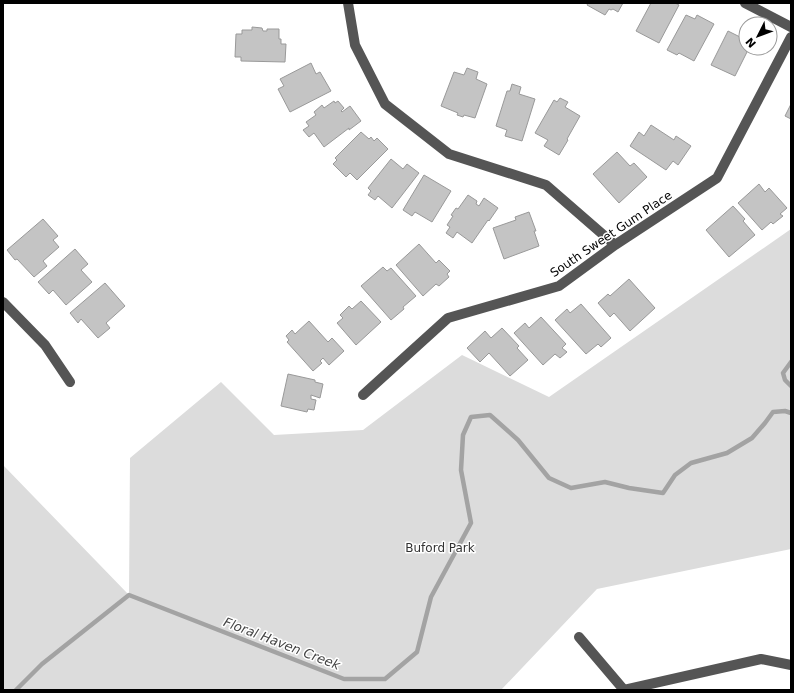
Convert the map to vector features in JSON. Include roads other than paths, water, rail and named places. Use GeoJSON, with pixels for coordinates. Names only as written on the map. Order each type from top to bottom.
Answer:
{"type":"FeatureCollection","features":[{"type":"Feature","properties":{"kind":"street"},"geometry":{"type":"LineString","coordinates":[[348,3],[355,45],[385,104],[449,154],[546,185],[615,245]]}},
{"type":"Feature","properties":{"kind":"street"},"geometry":{"type":"LineString","coordinates":[[745,3],[791,27]]}},
{"type":"Feature","properties":{"kind":"street","name":"South Sweet Gum Place"},"geometry":{"type":"LineString","coordinates":[[363,395],[448,318],[559,286],[615,245],[717,178],[791,37]]}},
{"type":"Feature","properties":{"kind":"street"},"geometry":{"type":"LineString","coordinates":[[3,302],[46,345],[70,382]]}},
{"type":"Feature","properties":{"kind":"street"},"geometry":{"type":"LineString","coordinates":[[579,637],[624,690],[761,659],[791,665]]}},
{"type":"Feature","properties":{"kind":"waterway","name":"Floral Haven Creek"},"geometry":{"type":"LineString","coordinates":[[791,362],[783,373],[785,380],[791,386]]}},
{"type":"Feature","properties":{"kind":"waterway","name":"Floral Haven Creek"},"geometry":{"type":"LineString","coordinates":[[16,690],[42,664],[129,595],[344,679],[385,679],[417,652],[431,597],[471,523],[461,470],[463,435],[471,417],[490,415],[518,440],[549,478],[571,488],[605,482],[629,488],[663,493],[675,475],[691,463],[727,453],[752,438],[773,412],[785,411],[791,413]]}},
{"type":"Feature","properties":{"kind":"park label","name":"Buford Park"},"geometry":{"type":"Point","coordinates":[440,548]}}]}
